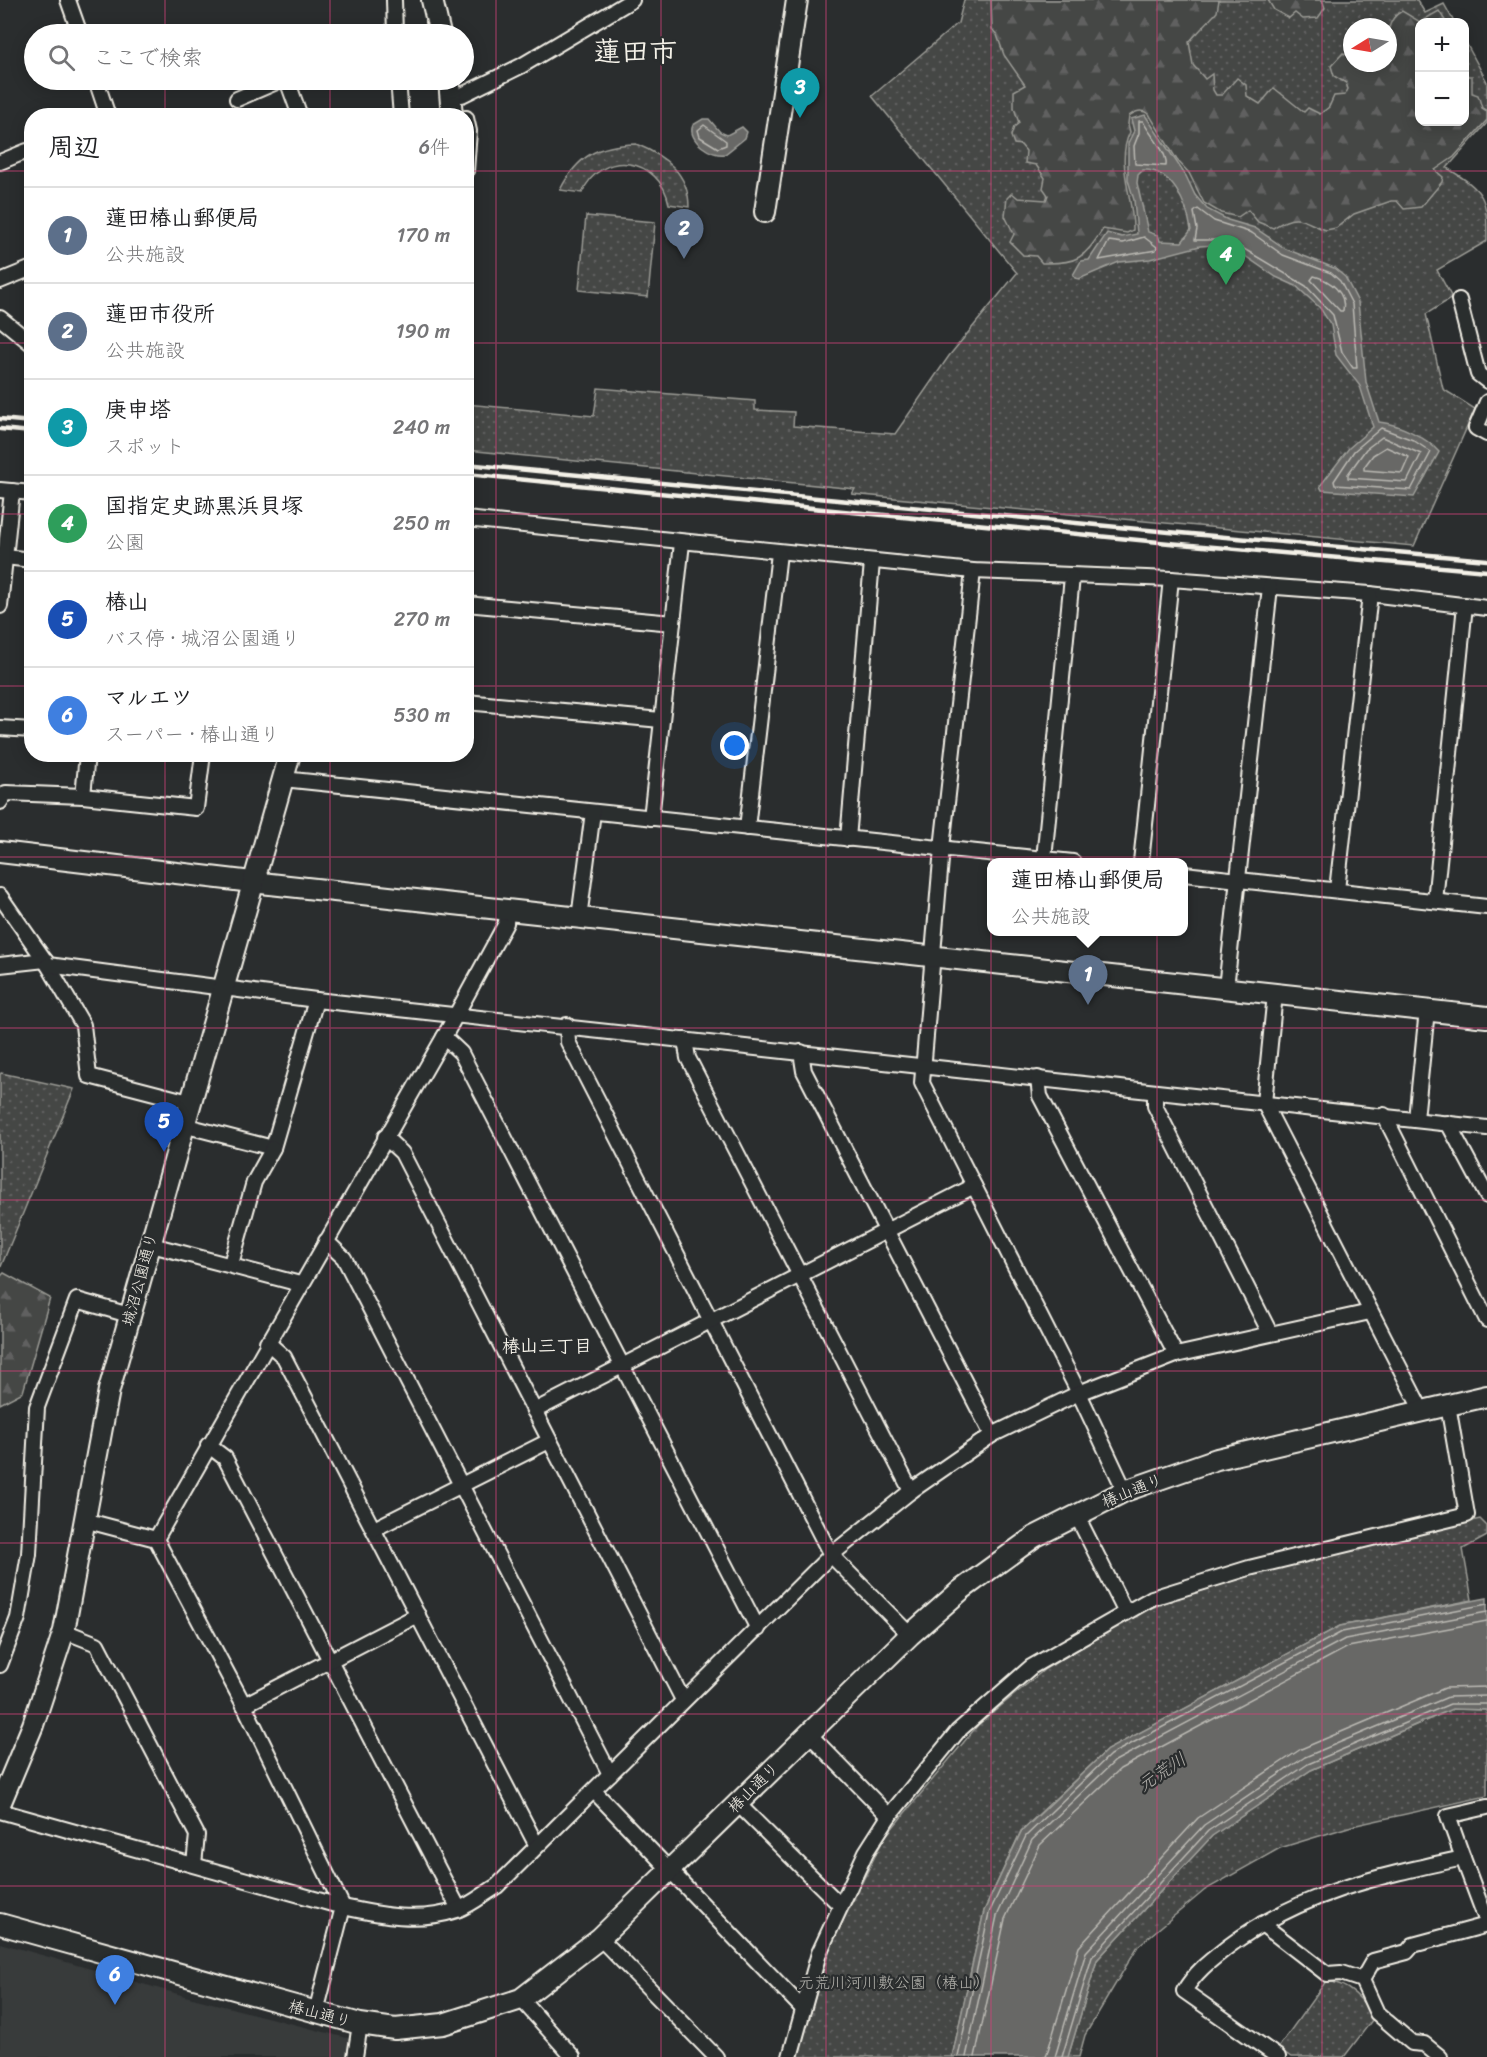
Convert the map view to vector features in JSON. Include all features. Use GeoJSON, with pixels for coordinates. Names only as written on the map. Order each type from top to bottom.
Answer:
{"type":"FeatureCollection","features":[{"type":"Feature","properties":{"kind":"street"},"geometry":{"type":"LineString","coordinates":[[68,0],[76,24]]}},
{"type":"Feature","properties":{"kind":"street"},"geometry":{"type":"LineString","coordinates":[[394,0],[394,24]]}},
{"type":"Feature","properties":{"kind":"street"},"geometry":{"type":"LineString","coordinates":[[432,0],[438,24]]}},
{"type":"Feature","properties":{"kind":"street"},"geometry":{"type":"LineString","coordinates":[[474,89],[520,66],[632,0]]}},
{"type":"Feature","properties":{"kind":"street"},"geometry":{"type":"LineString","coordinates":[[765,212],[797,0]]}},
{"type":"Feature","properties":{"kind":"street"},"geometry":{"type":"LineString","coordinates":[[99,90],[105,108]]}},
{"type":"Feature","properties":{"kind":"street"},"geometry":{"type":"LineString","coordinates":[[237,99],[257,90]]}},
{"type":"Feature","properties":{"kind":"street"},"geometry":{"type":"LineString","coordinates":[[291,90],[297,108]]}},
{"type":"Feature","properties":{"kind":"street"},"geometry":{"type":"LineString","coordinates":[[399,90],[400,108]]}},
{"type":"Feature","properties":{"kind":"street"},"geometry":{"type":"LineString","coordinates":[[444,108],[447,90]]}},
{"type":"Feature","properties":{"kind":"street"},"geometry":{"type":"LineString","coordinates":[[450,90],[451,108]]}},
{"type":"Feature","properties":{"kind":"street"},"geometry":{"type":"LineString","coordinates":[[460,90],[464,108]]}},
{"type":"Feature","properties":{"kind":"street"},"geometry":{"type":"LineString","coordinates":[[462,95],[472,90]]}},
{"type":"Feature","properties":{"kind":"street"},"geometry":{"type":"LineString","coordinates":[[0,162],[24,152]]}},
{"type":"Feature","properties":{"kind":"street"},"geometry":{"type":"LineString","coordinates":[[0,281],[24,271]]}},
{"type":"Feature","properties":{"kind":"street"},"geometry":{"type":"LineString","coordinates":[[1460,300],[1478,374],[1487,381]]}},
{"type":"Feature","properties":{"kind":"street"},"geometry":{"type":"LineString","coordinates":[[0,318],[24,338]]}},
{"type":"Feature","properties":{"kind":"street"},"geometry":{"type":"LineString","coordinates":[[1487,402],[1476,428],[1487,434]]}},
{"type":"Feature","properties":{"kind":"street"},"geometry":{"type":"LineString","coordinates":[[1,599],[5,557],[6,490],[24,492]]}},
{"type":"Feature","properties":{"kind":"street"},"geometry":{"type":"LineString","coordinates":[[474,520],[779,553],[973,571],[1072,577],[1171,579],[1370,594],[1487,608]]}},
{"type":"Feature","properties":{"kind":"street"},"geometry":{"type":"LineString","coordinates":[[651,818],[682,543]]}},
{"type":"Feature","properties":{"kind":"street"},"geometry":{"type":"LineString","coordinates":[[747,828],[779,553]]}},
{"type":"Feature","properties":{"kind":"street"},"geometry":{"type":"LineString","coordinates":[[5,557],[24,559]]}},
{"type":"Feature","properties":{"kind":"street"},"geometry":{"type":"LineString","coordinates":[[848,839],[873,562]]}},
{"type":"Feature","properties":{"kind":"street"},"geometry":{"type":"LineString","coordinates":[[973,571],[942,848],[922,1083],[1079,1393],[1125,1491]]}},
{"type":"Feature","properties":{"kind":"street"},"geometry":{"type":"LineString","coordinates":[[1044,858],[1072,577]]}},
{"type":"Feature","properties":{"kind":"street"},"geometry":{"type":"LineString","coordinates":[[1141,858],[1171,579]]}},
{"type":"Feature","properties":{"kind":"street"},"geometry":{"type":"LineString","coordinates":[[1226,988],[1270,587]]}},
{"type":"Feature","properties":{"kind":"street"},"geometry":{"type":"LineString","coordinates":[[1337,890],[1370,594]]}},
{"type":"Feature","properties":{"kind":"street"},"geometry":{"type":"LineString","coordinates":[[474,605],[673,623]]}},
{"type":"Feature","properties":{"kind":"street"},"geometry":{"type":"LineString","coordinates":[[1435,901],[1465,606]]}},
{"type":"Feature","properties":{"kind":"street"},"geometry":{"type":"LineString","coordinates":[[474,703],[662,720]]}},
{"type":"Feature","properties":{"kind":"street"},"geometry":{"type":"LineString","coordinates":[[0,728],[24,730]]}},
{"type":"Feature","properties":{"kind":"street"},"geometry":{"type":"LineString","coordinates":[[83,796],[86,762]]}},
{"type":"Feature","properties":{"kind":"street"},"geometry":{"type":"LineString","coordinates":[[0,802],[6,793],[83,796],[196,808],[201,762]]}},
{"type":"Feature","properties":{"kind":"street","name":"城沼公園通り"},"geometry":{"type":"LineString","coordinates":[[0,1804],[4,1781],[40,1704],[64,1631],[109,1390],[148,1244],[288,762]]}},
{"type":"Feature","properties":{"kind":"street"},"geometry":{"type":"LineString","coordinates":[[283,779],[1027,858]]}},
{"type":"Feature","properties":{"kind":"street"},"geometry":{"type":"LineString","coordinates":[[579,918],[593,812]]}},
{"type":"Feature","properties":{"kind":"street"},"geometry":{"type":"LineString","coordinates":[[0,852],[252,882],[1487,1017]]}},
{"type":"Feature","properties":{"kind":"street"},"geometry":{"type":"LineString","coordinates":[[1188,874],[1487,907]]}},
{"type":"Feature","properties":{"kind":"street"},"geometry":{"type":"LineString","coordinates":[[0,896],[46,963],[83,1024],[89,1076],[189,1102]]}},
{"type":"Feature","properties":{"kind":"street"},"geometry":{"type":"LineString","coordinates":[[156,1539],[444,1036],[506,923],[507,910]]}},
{"type":"Feature","properties":{"kind":"street"},"geometry":{"type":"LineString","coordinates":[[0,965],[46,963],[316,1000],[567,1025],[1155,1093],[1384,1115],[1487,1128]]}},
{"type":"Feature","properties":{"kind":"street"},"geometry":{"type":"LineString","coordinates":[[1275,994],[1264,1103],[1422,1411]]}},
{"type":"Feature","properties":{"kind":"street"},"geometry":{"type":"LineString","coordinates":[[231,1264],[254,1182],[273,1148],[316,1000]]}},
{"type":"Feature","properties":{"kind":"street"},"geometry":{"type":"LineString","coordinates":[[1416,1119],[1427,1010]]}},
{"type":"Feature","properties":{"kind":"street"},"geometry":{"type":"LineString","coordinates":[[567,1025],[568,1042],[831,1556],[910,1635]]}},
{"type":"Feature","properties":{"kind":"street"},"geometry":{"type":"LineString","coordinates":[[444,1036],[461,1053],[758,1629]]}},
{"type":"Feature","properties":{"kind":"street"},"geometry":{"type":"LineString","coordinates":[[685,1040],[688,1058],[911,1491]]}},
{"type":"Feature","properties":{"kind":"street"},"geometry":{"type":"LineString","coordinates":[[801,1053],[804,1071],[992,1435]]}},
{"type":"Feature","properties":{"kind":"street"},"geometry":{"type":"LineString","coordinates":[[1038,1078],[1040,1096],[1176,1355]]}},
{"type":"Feature","properties":{"kind":"street"},"geometry":{"type":"LineString","coordinates":[[1155,1093],[1155,1106],[1270,1333]]}},
{"type":"Feature","properties":{"kind":"street"},"geometry":{"type":"LineString","coordinates":[[1384,1115],[1481,1292],[1487,1320]]}},
{"type":"Feature","properties":{"kind":"street"},"geometry":{"type":"LineString","coordinates":[[1448,1123],[1487,1196]]}},
{"type":"Feature","properties":{"kind":"street"},"geometry":{"type":"LineString","coordinates":[[183,1125],[273,1148]]}},
{"type":"Feature","properties":{"kind":"street"},"geometry":{"type":"LineString","coordinates":[[385,1137],[402,1153],[683,1700]]}},
{"type":"Feature","properties":{"kind":"street"},"geometry":{"type":"LineString","coordinates":[[534,1411],[974,1186]]}},
{"type":"Feature","properties":{"kind":"street"},"geometry":{"type":"LineString","coordinates":[[326,1241],[344,1258],[610,1774]]}},
{"type":"Feature","properties":{"kind":"street"},"geometry":{"type":"LineString","coordinates":[[148,1244],[300,1284]]}},
{"type":"Feature","properties":{"kind":"street"},"geometry":{"type":"LineString","coordinates":[[0,1665],[18,1618],[29,1554],[37,1407],[56,1352],[77,1300],[129,1315]]}},
{"type":"Feature","properties":{"kind":"street"},"geometry":{"type":"LineString","coordinates":[[0,1811],[343,1907],[385,1916],[422,1917],[459,1909],[497,1886],[831,1556],[911,1491],[992,1435],[1079,1393],[1176,1355],[1370,1312]]}},
{"type":"Feature","properties":{"kind":"street"},"geometry":{"type":"LineString","coordinates":[[267,1342],[284,1357],[537,1846]]}},
{"type":"Feature","properties":{"kind":"street","name":"椿山通り"},"geometry":{"type":"LineString","coordinates":[[0,1924],[360,2024],[395,2029],[443,2024],[521,1999],[600,1938],[910,1635],[961,1590],[1025,1543],[1076,1514],[1125,1491],[1217,1459],[1487,1396]]}},
{"type":"Feature","properties":{"kind":"street"},"geometry":{"type":"LineString","coordinates":[[790,2057],[819,1953],[866,1852],[889,1816],[958,1731],[1030,1667],[1152,1598],[1249,1568],[1467,1515],[1448,1405]]}},
{"type":"Feature","properties":{"kind":"street"},"geometry":{"type":"LineString","coordinates":[[374,1529],[549,1441]]}},
{"type":"Feature","properties":{"kind":"street"},"geometry":{"type":"LineString","coordinates":[[208,1445],[225,1458],[459,1909]]}},
{"type":"Feature","properties":{"kind":"street"},"geometry":{"type":"LineString","coordinates":[[1076,1514],[1126,1612]]}},
{"type":"Feature","properties":{"kind":"street"},"geometry":{"type":"LineString","coordinates":[[84,1520],[156,1539],[244,1705],[343,1907],[316,2012]]}},
{"type":"Feature","properties":{"kind":"street"},"geometry":{"type":"LineString","coordinates":[[244,1705],[418,1615]]}},
{"type":"Feature","properties":{"kind":"street"},"geometry":{"type":"LineString","coordinates":[[64,1631],[97,1644],[197,1835],[194,1864]]}},
{"type":"Feature","properties":{"kind":"street"},"geometry":{"type":"LineString","coordinates":[[808,1733],[889,1816]]}},
{"type":"Feature","properties":{"kind":"street"},"geometry":{"type":"LineString","coordinates":[[594,1791],[803,2009]]}},
{"type":"Feature","properties":{"kind":"street"},"geometry":{"type":"LineString","coordinates":[[737,1803],[840,1905]]}},
{"type":"Feature","properties":{"kind":"street"},"geometry":{"type":"LineString","coordinates":[[1362,1980],[1372,1961],[1407,1952],[1413,1945],[1487,1923],[1448,1816],[1487,1807]]}},
{"type":"Feature","properties":{"kind":"street"},"geometry":{"type":"LineString","coordinates":[[1278,2057],[1185,1990],[1196,1972],[1242,1936],[1307,1900],[1371,1878],[1463,1858]]}},
{"type":"Feature","properties":{"kind":"street"},"geometry":{"type":"LineString","coordinates":[[1262,1924],[1327,1974],[1341,1973],[1362,1980],[1377,2013],[1412,2043],[1424,2044],[1440,2057]]}},
{"type":"Feature","properties":{"kind":"street"},"geometry":{"type":"LineString","coordinates":[[600,1938],[716,2057]]}},
{"type":"Feature","properties":{"kind":"street"},"geometry":{"type":"LineString","coordinates":[[521,1999],[573,2057]]}},
{"type":"Feature","properties":{"kind":"street"},"geometry":{"type":"LineString","coordinates":[[355,2057],[360,2024]]}},
{"type":"Feature","properties":{"kind":"shaded area"},"geometry":{"type":"Polygon","coordinates":[[[0,1943],[185,1996],[351,2039],[349,2057],[0,2057],[0,1943]]]}},
{"type":"Feature","properties":{"kind":"green space"},"geometry":{"type":"Polygon","coordinates":[[[964,0],[1417,0],[1425,13],[1444,4],[1452,18],[1415,18],[1415,126],[1469,126],[1469,48],[1487,82],[1487,123],[1447,168],[1470,183],[1482,197],[1485,205],[1487,241],[1437,270],[1452,298],[1426,314],[1443,389],[1475,409],[1414,546],[852,494],[855,489],[474,451],[474,405],[594,416],[598,388],[755,401],[755,410],[794,412],[793,426],[895,434],[949,356],[1017,273],[872,96],[958,23],[964,0]]]}},
{"type":"Feature","properties":{"kind":"green space"},"geometry":{"type":"Polygon","coordinates":[[[991,0],[1219,0],[1217,12],[1189,42],[1193,65],[1205,79],[1212,74],[1213,90],[1216,95],[1222,95],[1237,78],[1246,85],[1247,96],[1260,104],[1274,88],[1304,112],[1308,108],[1320,114],[1329,107],[1334,96],[1345,95],[1348,89],[1346,83],[1334,76],[1331,66],[1343,53],[1343,72],[1397,72],[1397,18],[1394,18],[1402,11],[1415,19],[1415,126],[1469,126],[1469,76],[1472,76],[1472,93],[1478,95],[1482,108],[1487,111],[1487,120],[1454,157],[1435,170],[1443,177],[1442,182],[1421,207],[1404,209],[1397,201],[1391,201],[1354,214],[1336,228],[1326,230],[1295,219],[1273,228],[1258,222],[1248,210],[1238,217],[1221,213],[1204,203],[1189,173],[1177,160],[1149,114],[1136,112],[1129,116],[1130,132],[1124,156],[1133,230],[1127,233],[1103,229],[1091,247],[1079,257],[1064,262],[1042,263],[1036,256],[1023,255],[1010,242],[1014,234],[1005,216],[1007,198],[1012,193],[1018,198],[1046,200],[1048,195],[1043,188],[1045,178],[1036,165],[1025,163],[1026,151],[1021,145],[1014,144],[1011,136],[1014,127],[1019,123],[1014,108],[1014,91],[1025,85],[1004,55],[997,35],[992,29],[991,0]]]}},
{"type":"Feature","properties":{"kind":"green space"},"geometry":{"type":"Polygon","coordinates":[[[1268,0],[1322,0],[1325,8],[1318,18],[1303,19],[1295,13],[1289,18],[1274,10],[1268,0]]]}},
{"type":"Feature","properties":{"kind":"green space"},"geometry":{"type":"Polygon","coordinates":[[[1439,11],[1443,18],[1427,18],[1439,11]]]}},
{"type":"Feature","properties":{"kind":"green space"},"geometry":{"type":"Polygon","coordinates":[[[636,144],[666,160],[680,175],[685,184],[689,207],[669,204],[663,188],[654,176],[643,168],[629,164],[616,164],[602,169],[591,179],[582,193],[560,190],[574,168],[590,154],[611,147],[636,144]]]}},
{"type":"Feature","properties":{"kind":"green space"},"geometry":{"type":"Polygon","coordinates":[[[586,216],[655,222],[648,297],[579,290],[586,216]]]}},
{"type":"Feature","properties":{"kind":"green space"},"geometry":{"type":"Polygon","coordinates":[[[1,1073],[74,1089],[0,1269],[0,1075],[1,1073]]]}},
{"type":"Feature","properties":{"kind":"green space"},"geometry":{"type":"Polygon","coordinates":[[[4,1273],[50,1298],[23,1392],[0,1404],[0,1277],[4,1273]]]}},
{"type":"Feature","properties":{"kind":"green space","name":"元荒川河川敷公園（椿山）"},"geometry":{"type":"Polygon","coordinates":[[[1480,1519],[1487,1526],[1487,1536],[1463,1549],[1472,1600],[1340,1626],[1107,1750],[1021,1831],[984,1911],[952,2057],[797,2057],[831,1945],[884,1838],[978,1725],[1045,1669],[1143,1611],[1235,1577],[1480,1519]]]}},
{"type":"Feature","properties":{"kind":"green space"},"geometry":{"type":"Polygon","coordinates":[[[1453,1709],[1487,1710],[1487,1796],[1352,1826],[1280,1848],[1205,1890],[1138,1946],[1085,2035],[1079,2057],[1068,2057],[1097,1960],[1212,1836],[1311,1770],[1453,1709]]]}},
{"type":"Feature","properties":{"kind":"green space"},"geometry":{"type":"Polygon","coordinates":[[[1326,1981],[1342,1985],[1355,1994],[1373,2019],[1344,2057],[1291,2057],[1278,2048],[1326,1981]]]}},
{"type":"Feature","properties":{"kind":"water"},"geometry":{"type":"Polygon","coordinates":[[[1145,115],[1186,176],[1195,195],[1207,209],[1228,220],[1255,228],[1286,249],[1334,268],[1345,277],[1358,302],[1366,382],[1379,422],[1412,432],[1434,446],[1439,452],[1414,497],[1322,490],[1320,486],[1349,448],[1373,427],[1360,386],[1336,355],[1331,325],[1320,308],[1296,286],[1276,277],[1242,254],[1215,245],[1200,246],[1150,259],[1119,262],[1079,279],[1075,278],[1073,275],[1081,261],[1089,260],[1107,233],[1122,237],[1137,234],[1134,200],[1128,180],[1128,143],[1134,131],[1131,119],[1145,115]],[[1143,170],[1138,175],[1137,183],[1148,232],[1158,235],[1160,241],[1182,242],[1191,230],[1182,199],[1170,182],[1153,171],[1143,170]]]}},
{"type":"Feature","properties":{"kind":"water"},"geometry":{"type":"Polygon","coordinates":[[[703,119],[709,119],[720,132],[727,135],[742,127],[747,132],[745,138],[725,154],[707,150],[697,142],[692,131],[693,125],[703,119]]]}},
{"type":"Feature","properties":{"kind":"water","name":"元荒川"},"geometry":{"type":"Polygon","coordinates":[[[1487,1598],[1487,1710],[1452,1709],[1311,1770],[1212,1836],[1097,1960],[1068,2057],[952,2057],[984,1911],[1021,1832],[1107,1750],[1340,1626],[1487,1598]]]}},
{"type":"Feature","properties":{"kind":"railway"},"geometry":{"type":"LineString","coordinates":[[0,419],[24,421]]}},
{"type":"Feature","properties":{"kind":"railway"},"geometry":{"type":"LineString","coordinates":[[0,429],[24,431]]}},
{"type":"Feature","properties":{"kind":"railway"},"geometry":{"type":"LineString","coordinates":[[474,465],[1169,532],[1487,560]]}},
{"type":"Feature","properties":{"kind":"railway"},"geometry":{"type":"LineString","coordinates":[[474,475],[1169,543],[1487,571]]}},
{"type":"Feature","properties":{"kind":"place","name":"庚申塔"},"geometry":{"type":"Point","coordinates":[800,118]}},
{"type":"Feature","properties":{"kind":"place","name":"蓮田市役所"},"geometry":{"type":"Point","coordinates":[684,259]}},
{"type":"Feature","properties":{"kind":"place","name":"国指定史跡黒浜貝塚"},"geometry":{"type":"Point","coordinates":[1226,285]}},
{"type":"Feature","properties":{"kind":"place","name":"蓮田椿山郵便局"},"geometry":{"type":"Point","coordinates":[1088,1005]}},
{"type":"Feature","properties":{"kind":"place","name":"椿山"},"geometry":{"type":"Point","coordinates":[164,1152]}},
{"type":"Feature","properties":{"kind":"place","name":"マルエツ"},"geometry":{"type":"Point","coordinates":[115,2005]}},
{"type":"Feature","properties":{"kind":"district","name":"蓮田市"},"geometry":{"type":"Point","coordinates":[635,51]}},
{"type":"Feature","properties":{"kind":"district","name":"椿山三丁目"},"geometry":{"type":"Point","coordinates":[547,1346]}}]}
